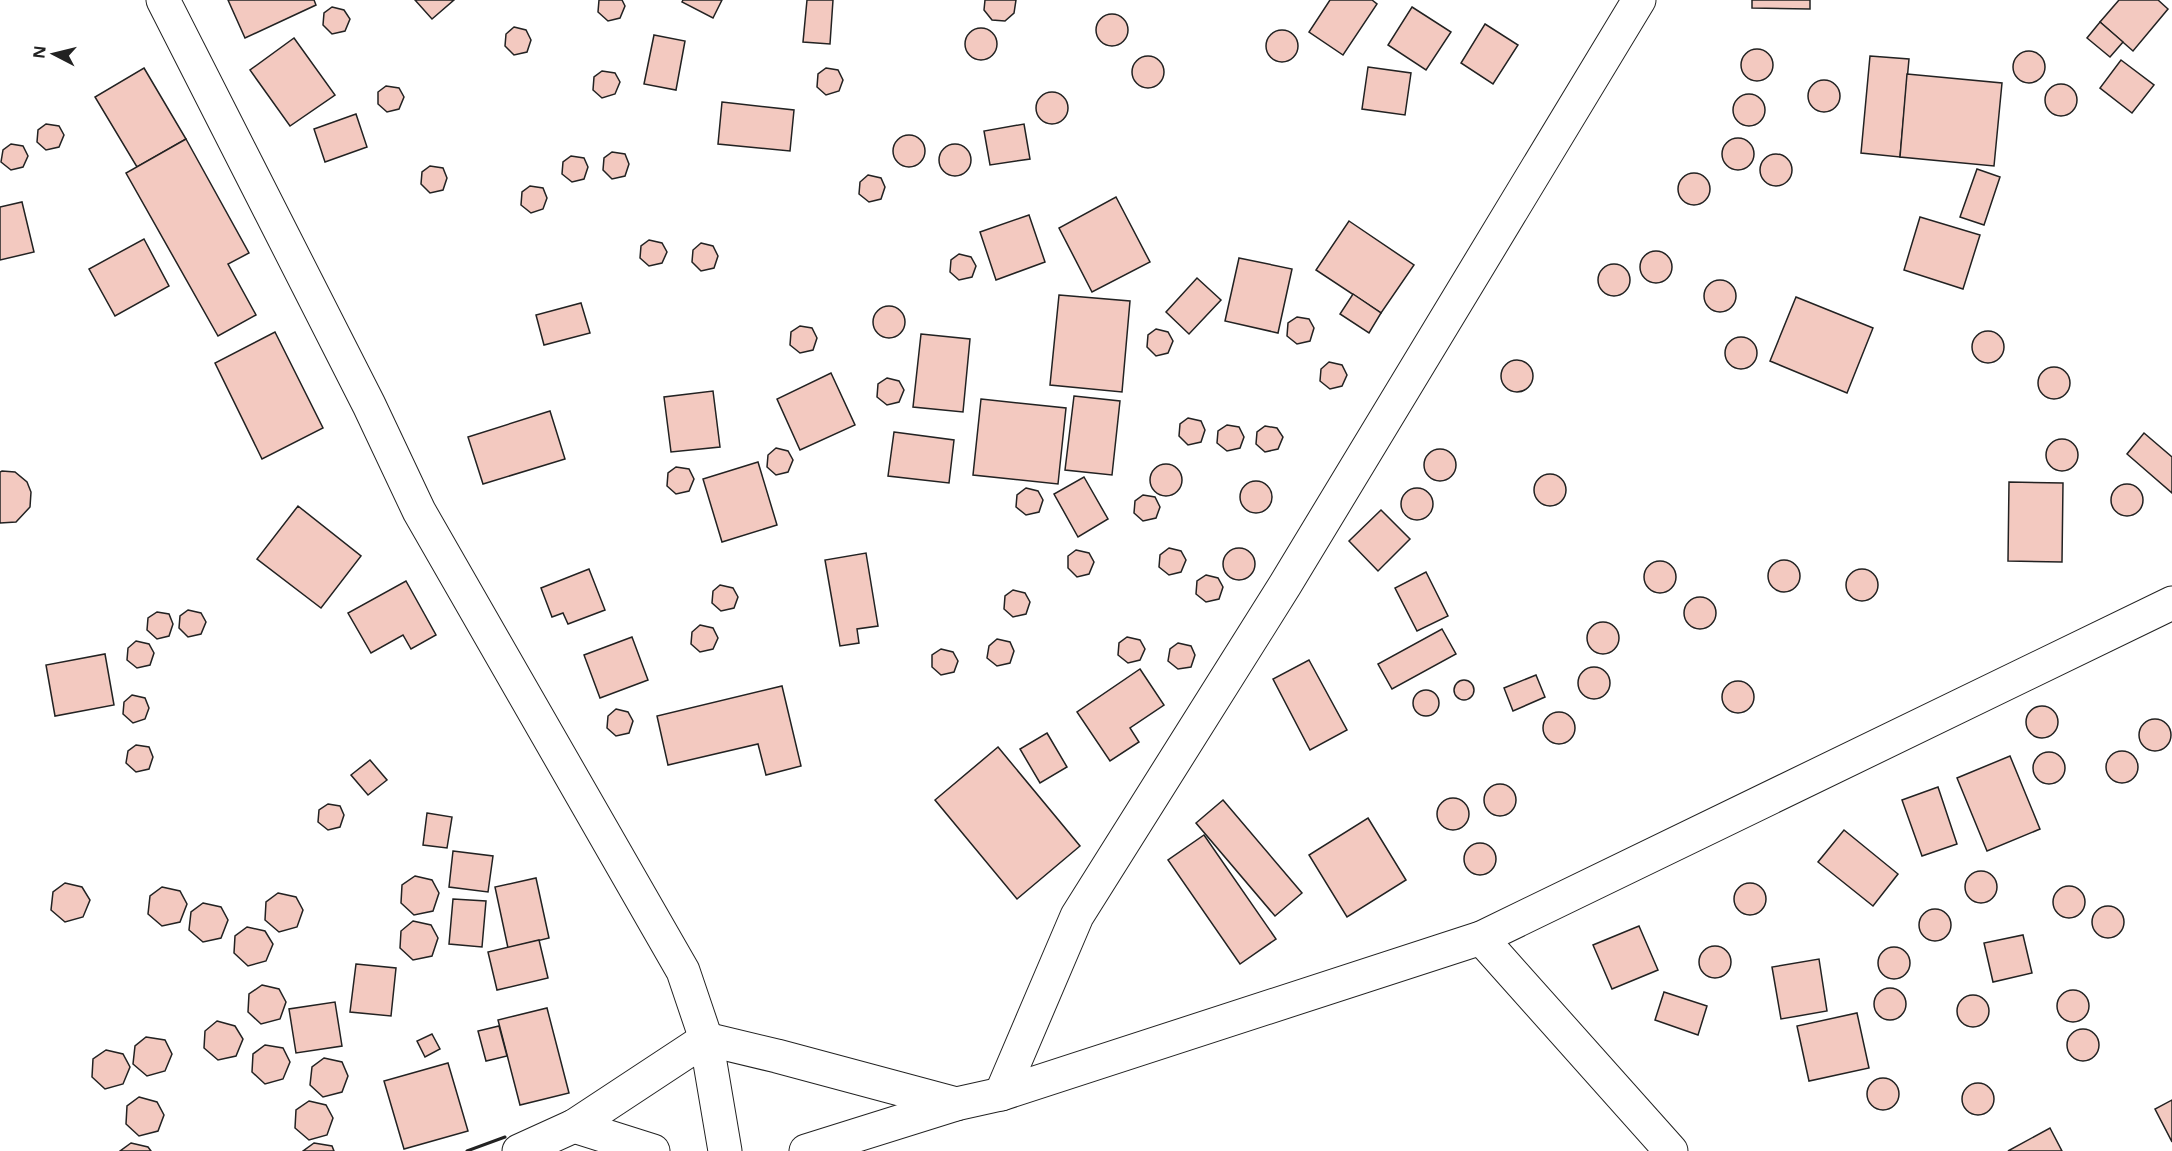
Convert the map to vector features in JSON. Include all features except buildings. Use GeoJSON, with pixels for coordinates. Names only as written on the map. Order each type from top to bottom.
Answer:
{"type":"FeatureCollection","features":[{"type":"Feature","properties":{"kind":"street"},"geometry":{"type":"LineString","coordinates":[[163,0],[369,405],[419,512],[683,971],[706,1039],[725,1151]]}},
{"type":"Feature","properties":{"kind":"street"},"geometry":{"type":"LineString","coordinates":[[1000,1094],[1077,916],[1285,585],[1639,0]]}},
{"type":"Feature","properties":{"kind":"street"},"geometry":{"type":"LineString","coordinates":[[806,1151],[956,1104],[1000,1094],[1481,938],[2172,603]]}},
{"type":"Feature","properties":{"kind":"street"},"geometry":{"type":"LineString","coordinates":[[1481,938],[1671,1151]]}},
{"type":"Feature","properties":{"kind":"street"},"geometry":{"type":"LineString","coordinates":[[519,1151],[574,1126],[706,1039],[956,1104]]}},
{"type":"Feature","properties":{"kind":"street"},"geometry":{"type":"LineString","coordinates":[[574,1126],[653,1151]]}},
{"type":"Feature","properties":{"kind":"wall"},"geometry":{"type":"LineString","coordinates":[[467,1151],[505,1137]]}}]}
